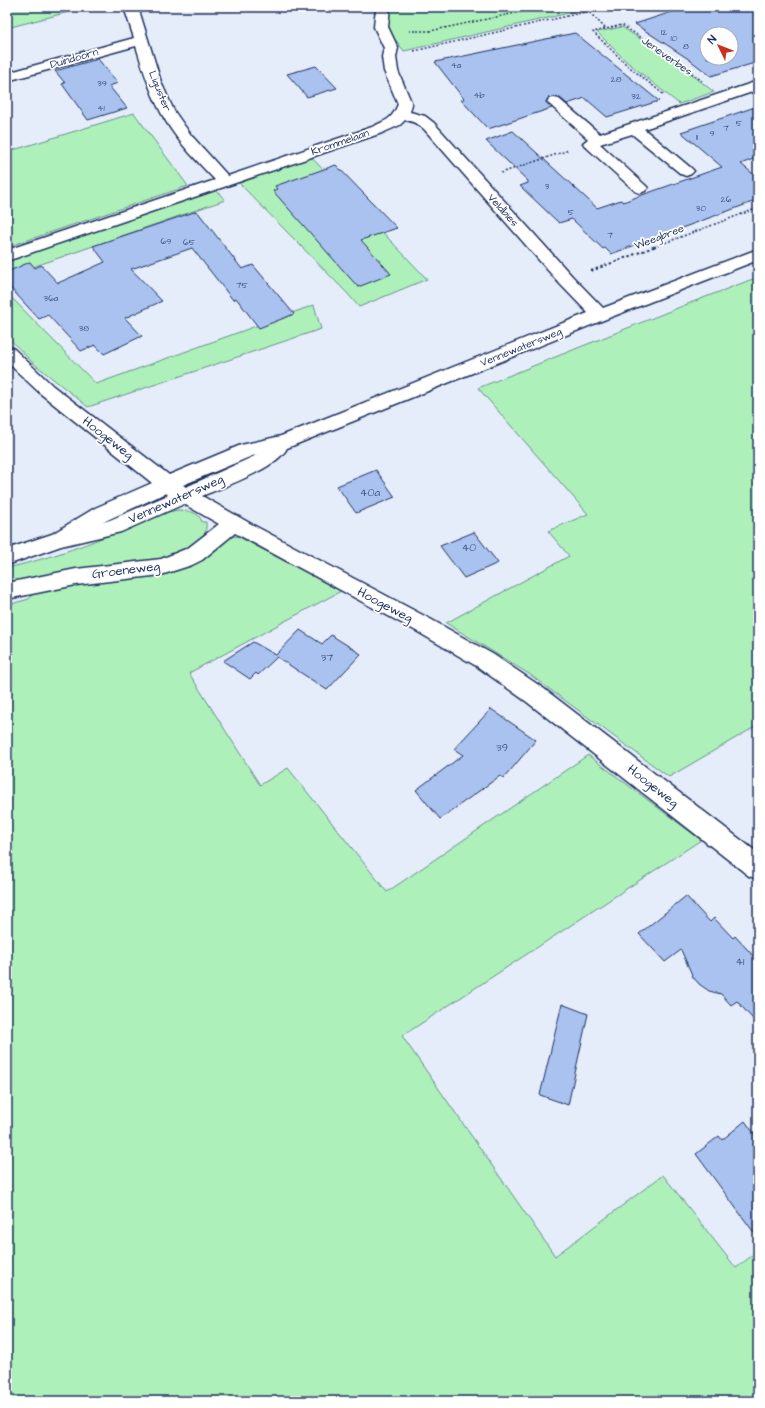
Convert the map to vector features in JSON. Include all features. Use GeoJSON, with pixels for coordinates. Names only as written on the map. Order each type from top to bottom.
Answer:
{"type":"FeatureCollection","features":[{"type":"Feature","properties":{"kind":"street","name":"Liguster"},"geometry":{"type":"LineString","coordinates":[[131,7],[140,40],[163,102],[175,125],[224,182]]}},
{"type":"Feature","properties":{"kind":"street"},"geometry":{"type":"LineString","coordinates":[[383,7],[380,21],[383,32],[391,48],[389,57],[391,71],[404,104],[401,116]]}},
{"type":"Feature","properties":{"kind":"street","name":"Duindoorn"},"geometry":{"type":"LineString","coordinates":[[7,77],[140,40]]}},
{"type":"Feature","properties":{"kind":"street"},"geometry":{"type":"LineString","coordinates":[[594,141],[758,85]]}},
{"type":"Feature","properties":{"kind":"street"},"geometry":{"type":"LineString","coordinates":[[554,102],[640,188]]}},
{"type":"Feature","properties":{"kind":"street","name":"Krommelaan"},"geometry":{"type":"LineString","coordinates":[[7,256],[377,130],[395,122],[401,116]]}},
{"type":"Feature","properties":{"kind":"street","name":"Veldbies"},"geometry":{"type":"LineString","coordinates":[[401,116],[414,116],[423,120],[566,280],[600,315]]}},
{"type":"Feature","properties":{"kind":"street"},"geometry":{"type":"LineString","coordinates":[[634,128],[686,171]]}},
{"type":"Feature","properties":{"kind":"street","name":"Vennewatersweg"},"geometry":{"type":"LineString","coordinates":[[59,539],[102,513],[248,450],[285,442],[600,315],[758,254]]}},
{"type":"Feature","properties":{"kind":"street","name":"Hoogeweg"},"geometry":{"type":"LineString","coordinates":[[7,352],[46,390],[167,484],[234,523],[426,626],[486,661],[535,695],[758,868]]}},
{"type":"Feature","properties":{"kind":"street","name":"Vennewatersweg"},"geometry":{"type":"LineString","coordinates":[[7,557],[59,539],[114,527],[262,461],[285,442]]}},
{"type":"Feature","properties":{"kind":"street","name":"Groeneweg"},"geometry":{"type":"LineString","coordinates":[[7,591],[76,577],[143,570],[167,565],[195,554],[234,523]]}},
{"type":"Feature","properties":{"kind":"path"},"geometry":{"type":"LineString","coordinates":[[383,32],[400,30],[430,31],[544,7]]}},
{"type":"Feature","properties":{"kind":"path"},"geometry":{"type":"LineString","coordinates":[[584,7],[606,29]]}},
{"type":"Feature","properties":{"kind":"path"},"geometry":{"type":"LineString","coordinates":[[389,57],[607,7]]}},
{"type":"Feature","properties":{"kind":"path","name":"Jeneverbes"},"geometry":{"type":"LineString","coordinates":[[606,29],[622,25],[674,59],[723,97]]}},
{"type":"Feature","properties":{"kind":"path"},"geometry":{"type":"LineString","coordinates":[[606,29],[593,32],[626,64],[683,111]]}},
{"type":"Feature","properties":{"kind":"path"},"geometry":{"type":"LineString","coordinates":[[478,181],[594,141]]}},
{"type":"Feature","properties":{"kind":"path","name":"Weegbree"},"geometry":{"type":"LineString","coordinates":[[566,280],[758,208]]}},
{"type":"Feature","properties":{"kind":"green space"},"geometry":{"type":"Polygon","coordinates":[[[7,7],[83,7],[84,8],[7,28],[7,7]]]}},
{"type":"Feature","properties":{"kind":"green space"},"geometry":{"type":"Polygon","coordinates":[[[389,7],[595,7],[404,51],[386,28],[389,7]]]}},
{"type":"Feature","properties":{"kind":"green space"},"geometry":{"type":"Polygon","coordinates":[[[622,27],[676,62],[714,92],[679,104],[626,61],[597,32],[622,27]]]}},
{"type":"Feature","properties":{"kind":"green space"},"geometry":{"type":"Polygon","coordinates":[[[134,113],[188,186],[7,247],[7,152],[134,113]]]}},
{"type":"Feature","properties":{"kind":"green space"},"geometry":{"type":"Polygon","coordinates":[[[312,158],[427,279],[359,307],[239,183],[312,158]]]}},
{"type":"Feature","properties":{"kind":"green space"},"geometry":{"type":"Polygon","coordinates":[[[216,190],[225,200],[7,276],[7,261],[216,190]]]}},
{"type":"Feature","properties":{"kind":"green space"},"geometry":{"type":"Polygon","coordinates":[[[758,277],[758,725],[669,777],[529,674],[446,623],[569,556],[548,531],[588,514],[478,388],[758,277]]]}},
{"type":"Feature","properties":{"kind":"green space"},"geometry":{"type":"Polygon","coordinates":[[[7,293],[96,384],[314,305],[321,329],[88,407],[32,362],[7,336],[7,293]]]}},
{"type":"Feature","properties":{"kind":"green space"},"geometry":{"type":"Polygon","coordinates":[[[178,510],[189,511],[198,516],[202,522],[206,522],[206,529],[201,540],[197,544],[173,557],[7,584],[7,568],[46,558],[97,540],[151,517],[178,510]]]}},
{"type":"Feature","properties":{"kind":"green space"},"geometry":{"type":"Polygon","coordinates":[[[233,536],[239,537],[341,591],[189,673],[260,785],[288,768],[387,892],[588,755],[701,840],[402,1036],[555,1256],[663,1175],[736,1268],[758,1251],[758,1401],[7,1401],[7,605],[29,599],[36,590],[159,574],[233,536]]]}},
{"type":"Feature","properties":{"kind":"building"},"geometry":{"type":"Polygon","coordinates":[[[687,7],[758,7],[758,62],[711,76],[687,58],[635,24],[687,7]]]}},
{"type":"Feature","properties":{"kind":"building"},"geometry":{"type":"Polygon","coordinates":[[[575,33],[659,101],[607,117],[585,98],[567,104],[560,98],[554,97],[548,98],[546,102],[552,108],[488,129],[461,100],[464,99],[435,62],[575,33]]]}},
{"type":"Feature","properties":{"kind":"building"},"geometry":{"type":"Polygon","coordinates":[[[98,59],[118,83],[109,86],[127,108],[88,120],[62,84],[65,83],[55,71],[98,59]]]}},
{"type":"Feature","properties":{"kind":"building"},"geometry":{"type":"Polygon","coordinates":[[[316,66],[337,88],[307,97],[287,74],[316,66]]]}},
{"type":"Feature","properties":{"kind":"building"},"geometry":{"type":"Polygon","coordinates":[[[758,106],[758,157],[741,164],[758,178],[758,200],[611,254],[605,248],[603,249],[572,219],[559,223],[520,186],[528,183],[528,181],[486,141],[513,131],[597,208],[621,200],[623,202],[722,167],[681,132],[758,106]]]}},
{"type":"Feature","properties":{"kind":"building"},"geometry":{"type":"Polygon","coordinates":[[[336,165],[397,228],[361,240],[391,274],[358,287],[273,191],[277,189],[275,186],[336,165]]]}},
{"type":"Feature","properties":{"kind":"building"},"geometry":{"type":"Polygon","coordinates":[[[197,211],[242,269],[253,265],[294,314],[259,328],[236,298],[233,300],[192,248],[131,269],[162,301],[125,318],[142,336],[104,354],[95,345],[81,351],[48,315],[39,319],[7,284],[7,272],[30,262],[35,268],[41,265],[58,283],[105,262],[93,246],[197,211]]]}},
{"type":"Feature","properties":{"kind":"building"},"geometry":{"type":"Polygon","coordinates":[[[376,470],[395,497],[356,513],[337,486],[376,470]]]}},
{"type":"Feature","properties":{"kind":"building"},"geometry":{"type":"Polygon","coordinates":[[[474,532],[498,563],[464,578],[440,546],[474,532]]]}},
{"type":"Feature","properties":{"kind":"building"},"geometry":{"type":"Polygon","coordinates":[[[300,630],[322,644],[331,635],[361,654],[327,690],[277,657],[258,675],[256,673],[250,679],[223,661],[253,642],[276,655],[300,630]]]}},
{"type":"Feature","properties":{"kind":"building"},"geometry":{"type":"Polygon","coordinates":[[[491,709],[536,740],[504,778],[500,776],[440,819],[416,790],[463,755],[454,749],[491,709]]]}},
{"type":"Feature","properties":{"kind":"building"},"geometry":{"type":"Polygon","coordinates":[[[686,896],[710,922],[714,918],[733,938],[735,936],[758,961],[758,1025],[737,1001],[731,1005],[721,994],[709,991],[699,984],[693,977],[681,950],[665,962],[639,934],[686,896]]]}},
{"type":"Feature","properties":{"kind":"building"},"geometry":{"type":"Polygon","coordinates":[[[562,1004],[588,1014],[568,1105],[540,1095],[562,1004]]]}},
{"type":"Feature","properties":{"kind":"building"},"geometry":{"type":"Polygon","coordinates":[[[745,1121],[758,1139],[758,1238],[696,1154],[719,1136],[722,1140],[745,1121]]]}}]}
